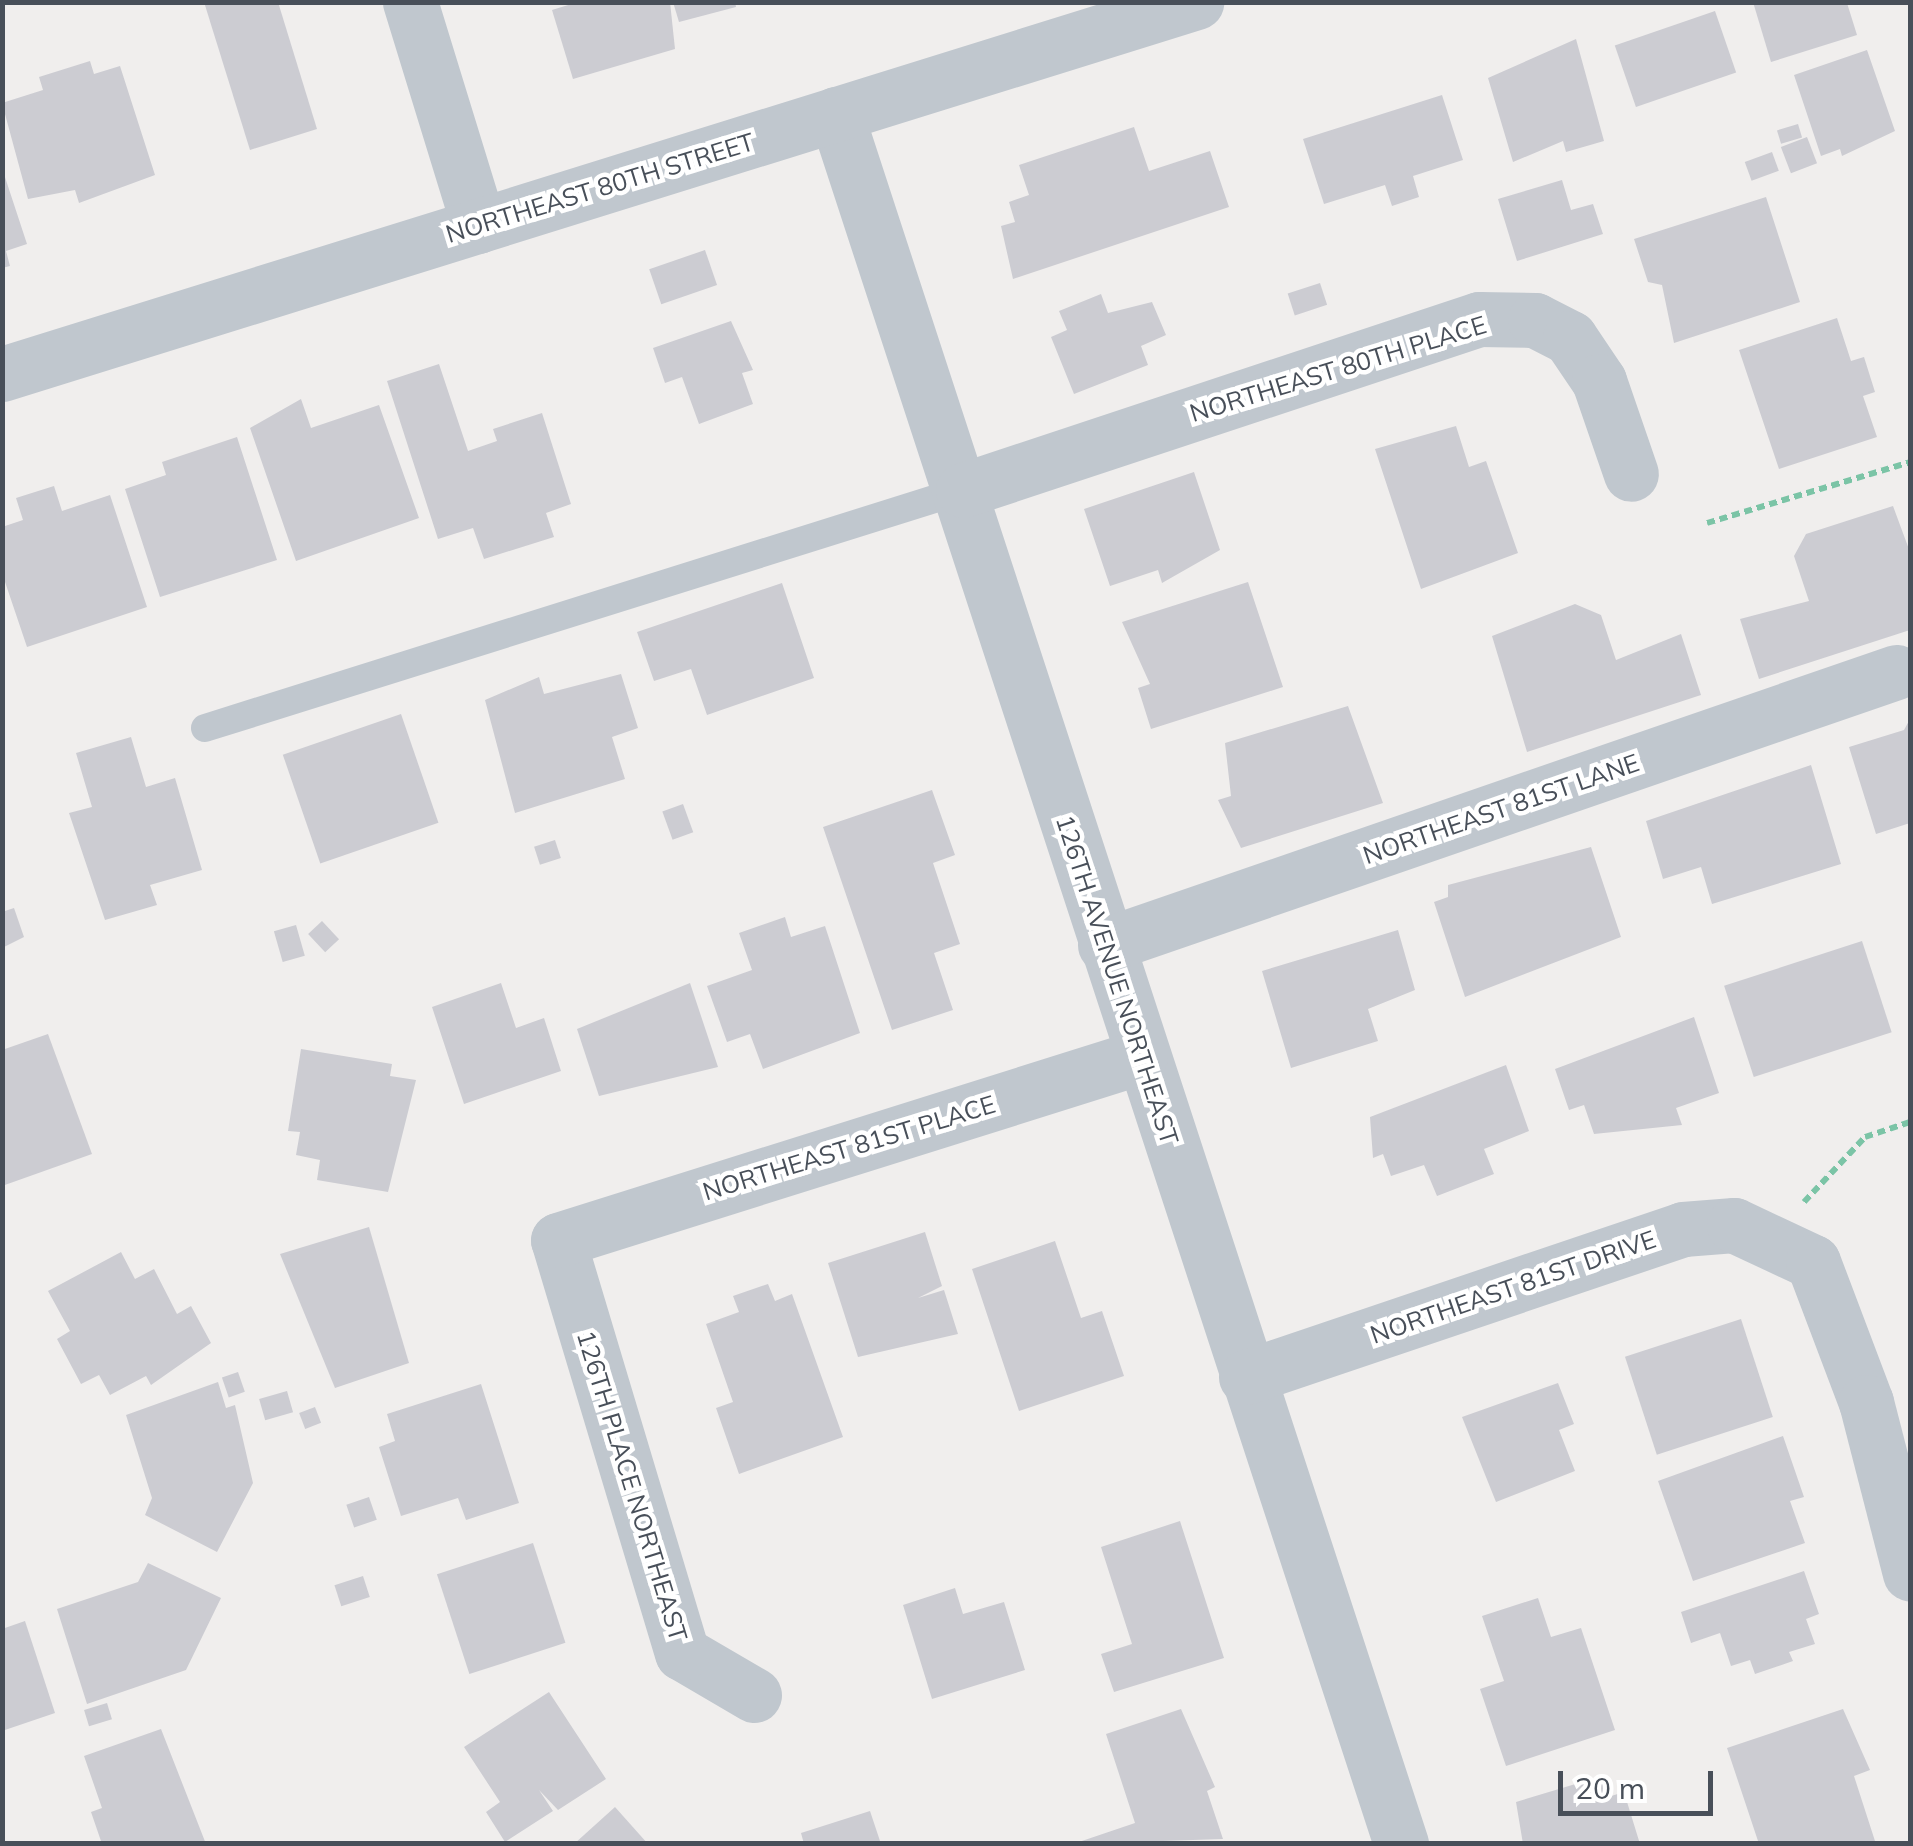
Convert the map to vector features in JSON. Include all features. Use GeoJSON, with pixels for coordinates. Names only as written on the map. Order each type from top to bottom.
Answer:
{"type":"FeatureCollection","features":[{"type":"Feature","properties":{"kind":"street"},"geometry":{"type":"LineString","coordinates":[[410,2],[479,226]]}},
{"type":"Feature","properties":{"kind":"street","name":"NORTHEAST 80TH STREET"},"geometry":{"type":"LineString","coordinates":[[2,374],[836,114],[1078,20],[1196,2]]}},
{"type":"Feature","properties":{"kind":"street","name":"126TH AVENUE NORTHEAST"},"geometry":{"type":"LineString","coordinates":[[836,114],[963,490],[1140,1057],[1401,1844]]}},
{"type":"Feature","properties":{"kind":"street","name":"NORTHEAST 80TH PLACE"},"geometry":{"type":"LineString","coordinates":[[963,490],[1479,319],[1535,320],[1570,338],[1599,381],[1631,474]]}},
{"type":"Feature","properties":{"kind":"street","name":"NORTHEAST 81ST LANE"},"geometry":{"type":"LineString","coordinates":[[1105,945],[1896,672]]}},
{"type":"Feature","properties":{"kind":"street","name":"NORTHEAST 81ST PLACE"},"geometry":{"type":"LineString","coordinates":[[558,1240],[1140,1057]]}},
{"type":"Feature","properties":{"kind":"street","name":"NORTHEAST 81ST DRIVE"},"geometry":{"type":"LineString","coordinates":[[1246,1377],[1683,1229],[1734,1226],[1783,1243]]}},
{"type":"Feature","properties":{"kind":"street","name":"126TH PLACE NORTHEAST"},"geometry":{"type":"LineString","coordinates":[[558,1240],[682,1653],[754,1694]]}},
{"type":"Feature","properties":{"kind":"street"},"geometry":{"type":"LineString","coordinates":[[1783,1243],[1813,1262],[1831,1300],[1910,1573]]}},
{"type":"Feature","properties":{"kind":"lane"},"geometry":{"type":"LineString","coordinates":[[206,728],[963,490]]}},
{"type":"Feature","properties":{"kind":"path"},"geometry":{"type":"LineString","coordinates":[[1708,523],[1910,462]]}},
{"type":"Feature","properties":{"kind":"path"},"geometry":{"type":"LineString","coordinates":[[1783,1243],[1837,1162],[1865,1136],[1910,1122]]}},
{"type":"Feature","properties":{"kind":"building"},"geometry":{"type":"Polygon","coordinates":[[[204,2],[278,2],[317,129],[250,150],[204,2]]]}},
{"type":"Feature","properties":{"kind":"building"},"geometry":{"type":"Polygon","coordinates":[[[578,2],[670,2],[675,49],[573,79],[552,10],[578,2]]]}},
{"type":"Feature","properties":{"kind":"building"},"geometry":{"type":"Polygon","coordinates":[[[673,2],[735,2],[736,7],[679,22],[673,2]]]}},
{"type":"Feature","properties":{"kind":"building"},"geometry":{"type":"Polygon","coordinates":[[[1753,2],[1847,3],[1857,35],[1771,62],[1753,2]]]}},
{"type":"Feature","properties":{"kind":"building"},"geometry":{"type":"Polygon","coordinates":[[[1715,11],[1736,72],[1636,107],[1615,46],[1715,11]]]}},
{"type":"Feature","properties":{"kind":"building"},"geometry":{"type":"Polygon","coordinates":[[[1576,39],[1604,141],[1566,152],[1563,141],[1513,162],[1488,78],[1576,39]]]}},
{"type":"Feature","properties":{"kind":"building"},"geometry":{"type":"Polygon","coordinates":[[[1867,50],[1895,131],[1842,156],[1840,149],[1821,156],[1794,75],[1867,50]]]}},
{"type":"Feature","properties":{"kind":"building"},"geometry":{"type":"Polygon","coordinates":[[[90,61],[94,74],[120,66],[155,175],[79,203],[75,190],[28,199],[2,103],[43,90],[39,77],[90,61]]]}},
{"type":"Feature","properties":{"kind":"building"},"geometry":{"type":"Polygon","coordinates":[[[1442,95],[1463,160],[1413,176],[1419,197],[1392,206],[1385,185],[1324,204],[1303,139],[1442,95]]]}},
{"type":"Feature","properties":{"kind":"building"},"geometry":{"type":"Polygon","coordinates":[[[1798,124],[1802,137],[1781,144],[1777,130],[1798,124]]]}},
{"type":"Feature","properties":{"kind":"building"},"geometry":{"type":"Polygon","coordinates":[[[1134,127],[1149,171],[1210,151],[1229,207],[1013,279],[1001,226],[1015,222],[1009,202],[1029,195],[1019,165],[1134,127]]]}},
{"type":"Feature","properties":{"kind":"building"},"geometry":{"type":"Polygon","coordinates":[[[1807,137],[1817,163],[1791,173],[1781,147],[1807,137]]]}},
{"type":"Feature","properties":{"kind":"building"},"geometry":{"type":"Polygon","coordinates":[[[1772,152],[1779,171],[1752,181],[1745,162],[1772,152]]]}},
{"type":"Feature","properties":{"kind":"building"},"geometry":{"type":"Polygon","coordinates":[[[2,168],[27,244],[6,251],[10,266],[2,268],[2,168]]]}},
{"type":"Feature","properties":{"kind":"building"},"geometry":{"type":"Polygon","coordinates":[[[1562,180],[1571,210],[1593,204],[1603,234],[1517,261],[1498,199],[1562,180]]]}},
{"type":"Feature","properties":{"kind":"building"},"geometry":{"type":"Polygon","coordinates":[[[1766,197],[1800,302],[1674,343],[1662,285],[1648,282],[1634,239],[1766,197]]]}},
{"type":"Feature","properties":{"kind":"building"},"geometry":{"type":"Polygon","coordinates":[[[705,250],[717,285],[661,304],[649,269],[705,250]]]}},
{"type":"Feature","properties":{"kind":"building"},"geometry":{"type":"Polygon","coordinates":[[[1320,283],[1327,305],[1295,315],[1288,294],[1320,283]]]}},
{"type":"Feature","properties":{"kind":"building"},"geometry":{"type":"Polygon","coordinates":[[[1101,294],[1108,313],[1152,302],[1166,335],[1141,346],[1148,365],[1074,394],[1051,337],[1067,330],[1059,311],[1101,294]]]}},
{"type":"Feature","properties":{"kind":"building"},"geometry":{"type":"Polygon","coordinates":[[[1837,318],[1851,361],[1864,357],[1875,392],[1863,396],[1877,437],[1779,469],[1739,350],[1837,318]]]}},
{"type":"Feature","properties":{"kind":"building"},"geometry":{"type":"Polygon","coordinates":[[[731,321],[753,370],[742,373],[753,404],[699,424],[682,377],[665,383],[653,348],[731,321]]]}},
{"type":"Feature","properties":{"kind":"building"},"geometry":{"type":"Polygon","coordinates":[[[439,364],[468,451],[497,441],[493,429],[542,413],[571,504],[546,513],[554,537],[484,559],[473,528],[438,539],[387,381],[439,364]]]}},
{"type":"Feature","properties":{"kind":"building"},"geometry":{"type":"Polygon","coordinates":[[[301,399],[311,428],[379,405],[419,518],[296,561],[250,428],[301,399]]]}},
{"type":"Feature","properties":{"kind":"building"},"geometry":{"type":"Polygon","coordinates":[[[1456,426],[1469,467],[1486,461],[1518,553],[1421,589],[1375,449],[1456,426]]]}},
{"type":"Feature","properties":{"kind":"building"},"geometry":{"type":"Polygon","coordinates":[[[237,437],[277,560],[160,597],[125,489],[166,475],[162,462],[237,437]]]}},
{"type":"Feature","properties":{"kind":"building"},"geometry":{"type":"Polygon","coordinates":[[[1194,472],[1220,550],[1162,583],[1158,570],[1110,586],[1084,509],[1194,472]]]}},
{"type":"Feature","properties":{"kind":"building"},"geometry":{"type":"Polygon","coordinates":[[[54,486],[62,511],[110,495],[147,607],[27,647],[2,573],[2,527],[23,520],[16,498],[54,486]]]}},
{"type":"Feature","properties":{"kind":"building"},"geometry":{"type":"Polygon","coordinates":[[[1893,506],[1910,552],[1910,630],[1759,679],[1740,619],[1809,601],[1794,556],[1806,534],[1893,506]]]}},
{"type":"Feature","properties":{"kind":"building"},"geometry":{"type":"Polygon","coordinates":[[[1248,582],[1283,687],[1151,729],[1138,688],[1150,684],[1122,622],[1248,582]]]}},
{"type":"Feature","properties":{"kind":"building"},"geometry":{"type":"Polygon","coordinates":[[[782,583],[814,678],[707,715],[691,669],[654,681],[637,632],[782,583]]]}},
{"type":"Feature","properties":{"kind":"building"},"geometry":{"type":"Polygon","coordinates":[[[1575,604],[1601,615],[1616,660],[1681,634],[1701,695],[1527,752],[1492,636],[1575,604]]]}},
{"type":"Feature","properties":{"kind":"building"},"geometry":{"type":"Polygon","coordinates":[[[621,674],[638,728],[612,737],[625,779],[515,813],[485,700],[539,677],[544,694],[621,674]]]}},
{"type":"Feature","properties":{"kind":"building"},"geometry":{"type":"Polygon","coordinates":[[[1348,706],[1383,803],[1241,848],[1218,800],[1231,796],[1225,743],[1348,706]]]}},
{"type":"Feature","properties":{"kind":"building"},"geometry":{"type":"Polygon","coordinates":[[[401,714],[438,823],[320,863],[283,755],[401,714]]]}},
{"type":"Feature","properties":{"kind":"building"},"geometry":{"type":"Polygon","coordinates":[[[1910,719],[1910,823],[1876,834],[1849,747],[1904,730],[1910,719]]]}},
{"type":"Feature","properties":{"kind":"building"},"geometry":{"type":"Polygon","coordinates":[[[131,737],[146,787],[175,778],[202,870],[150,885],[157,905],[105,920],[69,813],[92,807],[76,753],[131,737]]]}},
{"type":"Feature","properties":{"kind":"building"},"geometry":{"type":"Polygon","coordinates":[[[1811,765],[1841,864],[1712,904],[1701,867],[1663,879],[1646,821],[1811,765]]]}},
{"type":"Feature","properties":{"kind":"building"},"geometry":{"type":"Polygon","coordinates":[[[932,790],[955,855],[933,863],[960,944],[934,953],[953,1010],[892,1030],[823,827],[932,790]]]}},
{"type":"Feature","properties":{"kind":"building"},"geometry":{"type":"Polygon","coordinates":[[[683,804],[693,832],[673,840],[662,812],[683,804]]]}},
{"type":"Feature","properties":{"kind":"building"},"geometry":{"type":"Polygon","coordinates":[[[555,840],[561,858],[540,865],[534,847],[555,840]]]}},
{"type":"Feature","properties":{"kind":"building"},"geometry":{"type":"Polygon","coordinates":[[[1591,847],[1621,937],[1465,997],[1434,902],[1448,897],[1448,885],[1591,847]]]}},
{"type":"Feature","properties":{"kind":"building"},"geometry":{"type":"Polygon","coordinates":[[[14,908],[24,937],[2,948],[2,912],[14,908]]]}},
{"type":"Feature","properties":{"kind":"building"},"geometry":{"type":"Polygon","coordinates":[[[785,917],[791,937],[825,926],[860,1033],[763,1069],[750,1034],[727,1042],[707,986],[752,970],[739,933],[785,917]]]}},
{"type":"Feature","properties":{"kind":"building"},"geometry":{"type":"Polygon","coordinates":[[[322,921],[339,939],[325,952],[308,934],[322,921]]]}},
{"type":"Feature","properties":{"kind":"building"},"geometry":{"type":"Polygon","coordinates":[[[296,925],[305,956],[283,962],[274,931],[296,925]]]}},
{"type":"Feature","properties":{"kind":"building"},"geometry":{"type":"Polygon","coordinates":[[[1398,930],[1415,990],[1368,1009],[1378,1041],[1291,1068],[1262,971],[1398,930]]]}},
{"type":"Feature","properties":{"kind":"building"},"geometry":{"type":"Polygon","coordinates":[[[1862,941],[1892,1032],[1754,1077],[1724,986],[1862,941]]]}},
{"type":"Feature","properties":{"kind":"building"},"geometry":{"type":"Polygon","coordinates":[[[501,983],[516,1028],[544,1018],[561,1071],[464,1104],[432,1007],[501,983]]]}},
{"type":"Feature","properties":{"kind":"building"},"geometry":{"type":"Polygon","coordinates":[[[690,983],[718,1067],[599,1096],[577,1029],[690,983]]]}},
{"type":"Feature","properties":{"kind":"building"},"geometry":{"type":"Polygon","coordinates":[[[1694,1017],[1719,1093],[1676,1108],[1682,1125],[1594,1134],[1584,1105],[1569,1110],[1555,1069],[1694,1017]]]}},
{"type":"Feature","properties":{"kind":"building"},"geometry":{"type":"Polygon","coordinates":[[[48,1034],[92,1154],[2,1186],[2,1050],[48,1034]]]}},
{"type":"Feature","properties":{"kind":"building"},"geometry":{"type":"Polygon","coordinates":[[[301,1049],[392,1064],[390,1076],[416,1080],[388,1192],[317,1180],[320,1160],[296,1155],[300,1132],[288,1131],[301,1049]]]}},
{"type":"Feature","properties":{"kind":"building"},"geometry":{"type":"Polygon","coordinates":[[[1506,1065],[1529,1131],[1484,1149],[1494,1174],[1437,1196],[1424,1165],[1391,1176],[1383,1154],[1373,1158],[1370,1117],[1506,1065]]]}},
{"type":"Feature","properties":{"kind":"building"},"geometry":{"type":"Polygon","coordinates":[[[369,1227],[409,1363],[335,1388],[280,1254],[369,1227]]]}},
{"type":"Feature","properties":{"kind":"building"},"geometry":{"type":"Polygon","coordinates":[[[925,1232],[942,1286],[918,1298],[944,1290],[958,1334],[858,1357],[828,1263],[925,1232]]]}},
{"type":"Feature","properties":{"kind":"building"},"geometry":{"type":"Polygon","coordinates":[[[1055,1241],[1081,1318],[1102,1311],[1124,1376],[1019,1411],[972,1269],[1055,1241]]]}},
{"type":"Feature","properties":{"kind":"building"},"geometry":{"type":"Polygon","coordinates":[[[121,1252],[135,1279],[154,1269],[177,1314],[191,1306],[211,1343],[151,1385],[146,1376],[110,1395],[99,1375],[81,1384],[57,1339],[70,1331],[48,1291],[121,1252]]]}},
{"type":"Feature","properties":{"kind":"building"},"geometry":{"type":"Polygon","coordinates":[[[768,1284],[775,1301],[792,1294],[843,1437],[739,1474],[716,1408],[733,1402],[706,1324],[739,1312],[733,1296],[768,1284]]]}},
{"type":"Feature","properties":{"kind":"building"},"geometry":{"type":"Polygon","coordinates":[[[1741,1319],[1773,1417],[1657,1455],[1625,1357],[1741,1319]]]}},
{"type":"Feature","properties":{"kind":"building"},"geometry":{"type":"Polygon","coordinates":[[[238,1372],[245,1392],[229,1397],[222,1378],[238,1372]]]}},
{"type":"Feature","properties":{"kind":"building"},"geometry":{"type":"Polygon","coordinates":[[[218,1382],[226,1408],[235,1405],[253,1483],[217,1552],[145,1515],[152,1498],[126,1415],[218,1382]]]}},
{"type":"Feature","properties":{"kind":"building"},"geometry":{"type":"Polygon","coordinates":[[[1558,1383],[1574,1424],[1559,1430],[1575,1471],[1496,1502],[1462,1417],[1558,1383]]]}},
{"type":"Feature","properties":{"kind":"building"},"geometry":{"type":"Polygon","coordinates":[[[481,1384],[519,1503],[466,1520],[458,1498],[401,1516],[379,1447],[395,1441],[387,1414],[481,1384]]]}},
{"type":"Feature","properties":{"kind":"building"},"geometry":{"type":"Polygon","coordinates":[[[287,1391],[293,1412],[265,1420],[259,1399],[287,1391]]]}},
{"type":"Feature","properties":{"kind":"building"},"geometry":{"type":"Polygon","coordinates":[[[315,1407],[321,1423],[305,1429],[299,1413],[315,1407]]]}},
{"type":"Feature","properties":{"kind":"building"},"geometry":{"type":"Polygon","coordinates":[[[1783,1436],[1804,1497],[1790,1501],[1805,1543],[1693,1581],[1658,1481],[1783,1436]]]}},
{"type":"Feature","properties":{"kind":"building"},"geometry":{"type":"Polygon","coordinates":[[[369,1497],[377,1520],[354,1528],[346,1505],[369,1497]]]}},
{"type":"Feature","properties":{"kind":"building"},"geometry":{"type":"Polygon","coordinates":[[[1180,1521],[1224,1658],[1114,1692],[1101,1654],[1132,1644],[1101,1547],[1180,1521]]]}},
{"type":"Feature","properties":{"kind":"building"},"geometry":{"type":"Polygon","coordinates":[[[533,1543],[565,1643],[469,1674],[437,1574],[533,1543]]]}},
{"type":"Feature","properties":{"kind":"building"},"geometry":{"type":"Polygon","coordinates":[[[148,1563],[221,1598],[186,1670],[87,1704],[57,1609],[138,1582],[148,1563]]]}},
{"type":"Feature","properties":{"kind":"building"},"geometry":{"type":"Polygon","coordinates":[[[1804,1571],[1819,1614],[1806,1619],[1815,1644],[1789,1652],[1793,1661],[1755,1674],[1750,1660],[1731,1666],[1720,1633],[1691,1643],[1681,1612],[1804,1571]]]}},
{"type":"Feature","properties":{"kind":"building"},"geometry":{"type":"Polygon","coordinates":[[[363,1576],[370,1597],[341,1606],[334,1585],[363,1576]]]}},
{"type":"Feature","properties":{"kind":"building"},"geometry":{"type":"Polygon","coordinates":[[[955,1588],[963,1614],[1004,1602],[1025,1670],[932,1699],[903,1605],[955,1588]]]}},
{"type":"Feature","properties":{"kind":"building"},"geometry":{"type":"Polygon","coordinates":[[[1538,1598],[1551,1637],[1581,1628],[1615,1730],[1506,1766],[1480,1689],[1504,1681],[1482,1616],[1538,1598]]]}},
{"type":"Feature","properties":{"kind":"building"},"geometry":{"type":"Polygon","coordinates":[[[25,1621],[55,1713],[2,1731],[2,1629],[25,1621]]]}},
{"type":"Feature","properties":{"kind":"building"},"geometry":{"type":"Polygon","coordinates":[[[549,1692],[606,1779],[558,1810],[539,1790],[553,1811],[505,1842],[486,1812],[500,1802],[464,1747],[549,1692]]]}},
{"type":"Feature","properties":{"kind":"building"},"geometry":{"type":"Polygon","coordinates":[[[107,1703],[112,1719],[89,1726],[84,1710],[107,1703]]]}},
{"type":"Feature","properties":{"kind":"building"},"geometry":{"type":"Polygon","coordinates":[[[1181,1709],[1215,1787],[1207,1791],[1223,1839],[1073,1844],[1135,1823],[1106,1734],[1181,1709]]]}},
{"type":"Feature","properties":{"kind":"building"},"geometry":{"type":"Polygon","coordinates":[[[1843,1709],[1870,1770],[1854,1776],[1875,1841],[1759,1844],[1727,1748],[1843,1709]]]}},
{"type":"Feature","properties":{"kind":"building"},"geometry":{"type":"Polygon","coordinates":[[[161,1729],[206,1844],[102,1844],[91,1812],[102,1808],[84,1756],[161,1729]]]}},
{"type":"Feature","properties":{"kind":"building"},"geometry":{"type":"Polygon","coordinates":[[[1602,1776],[1608,1797],[1624,1792],[1640,1844],[1523,1844],[1516,1802],[1602,1776]]]}},
{"type":"Feature","properties":{"kind":"building"},"geometry":{"type":"Polygon","coordinates":[[[615,1807],[648,1844],[574,1844],[615,1807]]]}},
{"type":"Feature","properties":{"kind":"building"},"geometry":{"type":"Polygon","coordinates":[[[870,1811],[881,1844],[804,1844],[801,1833],[870,1811]]]}}]}
